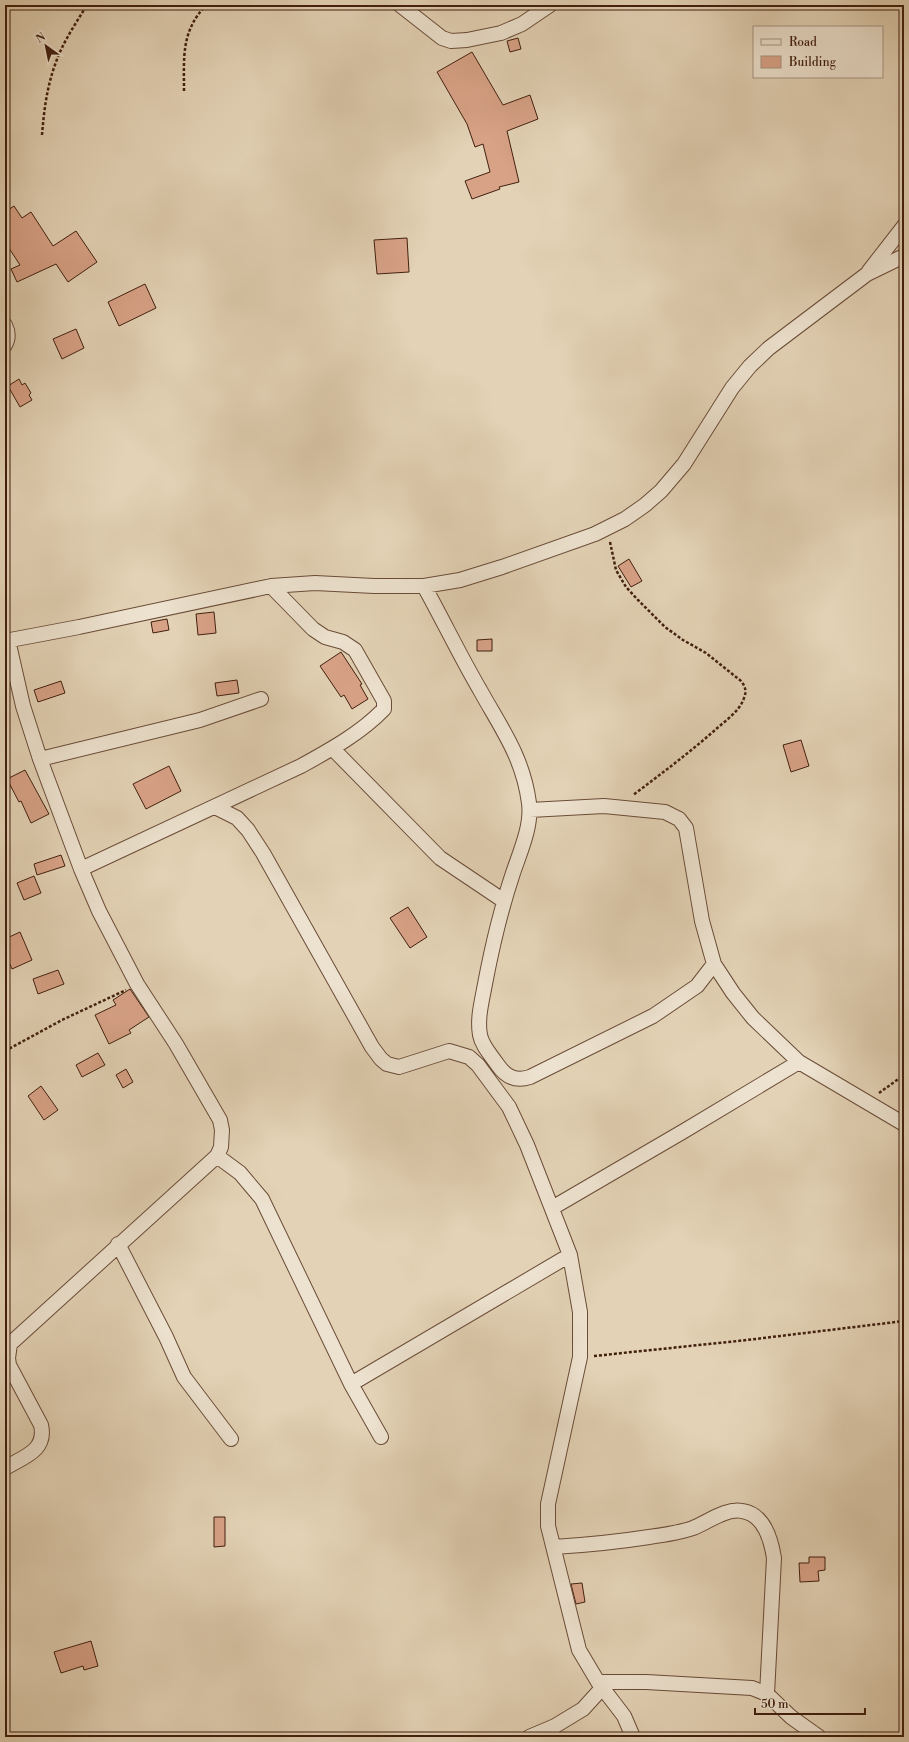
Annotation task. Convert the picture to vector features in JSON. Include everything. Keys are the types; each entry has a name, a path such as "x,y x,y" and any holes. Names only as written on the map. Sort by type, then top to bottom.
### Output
{"street":[{"path":"400,5 442,38 451,41 467,40 501,33 522,24 550,5"},
{"path":"867,274 904,226"},
{"path":"5,1468 38,1447 42,1441 41,1425 9,1365 8,1358 10,1344 118,1244 217,1156 221,1147 222,1130 220,1120 176,1044 137,984 100,911 81,869 40,759 23,706 7,640 271,586 315,583 374,586 424,586 460,580 502,567 595,534 645,505 684,464 732,388 750,366 769,348 867,274 904,256"},
{"path":"5,325 7,330 7,341 5,345"},
{"path":"81,869 215,807 333,749 382,711 385,704 355,650 344,642 318,633 271,586"},
{"path":"424,586 480,690 511,742 527,789 530,810 526,834 504,901 489,964 480,1013 480,1036 483,1045 501,1070 507,1076 516,1079 530,1077 653,1016 697,986 714,964"},
{"path":"40,759 200,720 261,699"},
{"path":"333,749 440,858 504,901"},
{"path":"215,807 237,818 248,830 263,852 372,1047 381,1059 387,1064 403,1067 450,1051 469,1057 484,1072 509,1107 527,1146 570,1255 580,1312 580,1357 548,1504 548,1526 579,1650 600,1685 624,1716 633,1737"},
{"path":"530,810 573,807 616,807 665,812 679,819 686,828 702,922 714,964 743,1008 799,1062 904,1124"},
{"path":"552,1208 678,1135 799,1062"},
{"path":"217,1156 240,1173 262,1199 351,1384 381,1437"},
{"path":"118,1244 166,1337 184,1377 231,1439"},
{"path":"351,1384 570,1255"},
{"path":"554,1548 618,1542 677,1533 694,1528 733,1511 742,1511 755,1516 764,1526 773,1548 774,1558 767,1694"},
{"path":"529,1737 555,1726 582,1709 600,1685 646,1682 744,1687 767,1694 791,1717 819,1737"}],"path":[{"path":"42,135 45,103 56,60 87,5"},
{"path":"184,91 185,44 189,30 199,13 206,5"},
{"path":"607,528 616,570 626,587 665,627 682,640 706,653 733,674 741,681 746,690 742,702 725,721 681,760 616,807"},
{"path":"5,1050 62,1020 137,984"},
{"path":"862,1100 884,1091 904,1075"},
{"path":"580,1357 904,1322"}],"building":[{"path":"518,38 521,49 510,52 507,41"},
{"path":"472,52 503,105 530,95 538,119 507,131 519,182 499,187 500,189 472,199 465,181 490,172 483,144 475,147 467,124 437,72"},
{"path":"14,206 22,218 31,212 53,246 76,231 97,262 68,282 56,264 17,282 11,269 20,265 5,242 5,212"},
{"path":"407,238 409,272 377,274 374,240"},
{"path":"145,284 156,308 119,326 108,302"},
{"path":"76,329 84,348 62,359 53,339"},
{"path":"19,379 22,385 25,383 31,393 29,395 32,400 20,407 8,386"},
{"path":"629,559 642,581 631,587 618,566"},
{"path":"214,612 216,633 198,635 196,614"},
{"path":"167,619 169,630 153,633 151,622"},
{"path":"492,639 492,651 477,651 477,640"},
{"path":"341,652 362,684 360,685 368,699 352,709 344,695 341,697 320,666"},
{"path":"237,680 239,693 217,696 215,683"},
{"path":"61,681 65,693 38,702 34,690"},
{"path":"801,740 809,766 791,772 783,745"},
{"path":"169,766 181,791 146,809 133,784"},
{"path":"25,770 49,814 31,823 21,801 19,802 7,779"},
{"path":"61,855 65,866 37,875 34,864"},
{"path":"34,876 41,893 24,900 17,883"},
{"path":"408,907 427,937 410,948 390,918"},
{"path":"20,932 32,960 12,969 5,953 5,939"},
{"path":"58,970 64,984 38,994 33,979"},
{"path":"130,989 149,1017 129,1030 131,1033 109,1044 95,1015 116,1005 113,1000"},
{"path":"98,1053 105,1065 82,1077 76,1065"},
{"path":"126,1069 133,1082 123,1088 116,1075"},
{"path":"41,1086 58,1110 44,1120 28,1096"},
{"path":"214,1517 225,1517 225,1546 214,1547"},
{"path":"809,1557 825,1557 825,1570 818,1571 819,1581 800,1582 799,1563 809,1563"},
{"path":"582,1583 585,1602 576,1604 571,1584"},
{"path":"91,1641 98,1666 84,1670 83,1666 61,1673 54,1652"}]}
